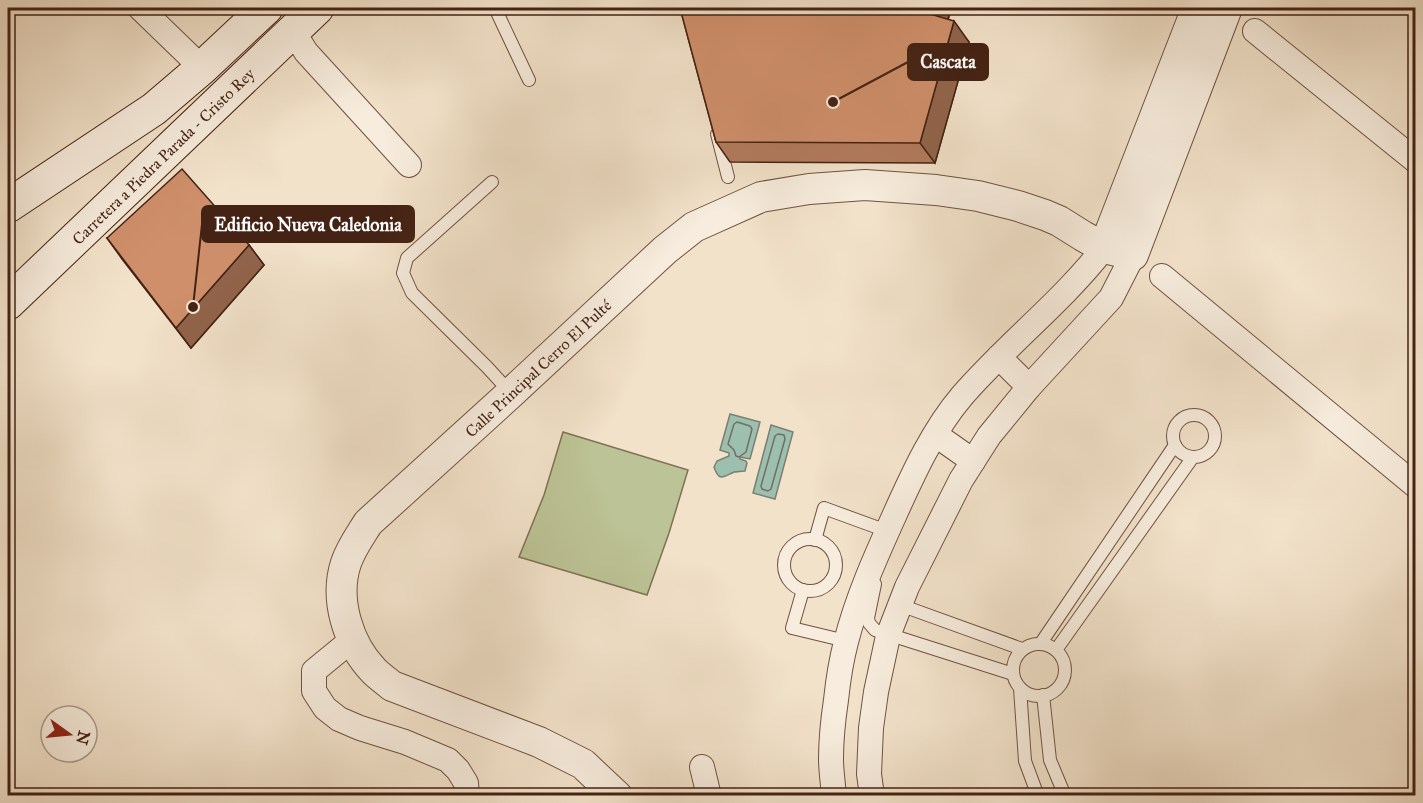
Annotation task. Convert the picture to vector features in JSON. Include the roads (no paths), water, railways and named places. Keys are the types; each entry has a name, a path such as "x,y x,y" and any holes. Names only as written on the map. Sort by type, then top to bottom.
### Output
{"main road":[{"path":"8,206 154,109 266,8"},
{"name":"Carretera a Piedra Parada - Cristo Rey","path":"8,303 317,8"}],"street":[{"path":"140,8 202,68"},
{"path":"834,795 831,759 839,674 846,641 876,556 922,458 950,411 984,371 1087,270 1104,248 1197,8"},
{"path":"872,795 869,774 871,728 876,692 888,636 907,587 960,480 989,436 1029,387 1111,298 1133,255 1227,8"},
{"path":"293,31 306,52 409,165"},
{"path":"1255,31 1416,161"},
{"name":"Calle Principal Cerro El Pulté","path":"617,795 583,764 539,742 392,686 374,671 362,656 344,618 342,589 345,565 368,523 665,250 694,227 761,197 809,189 865,185 936,190 978,196 1045,215 1104,248 1133,255"},
{"path":"1162,276 1416,486"},
{"path":"999,357 1029,387"},
{"path":"936,435 973,461"},
{"path":"354,639 314,671 314,691 325,708 339,719 360,728 405,742 448,760 466,783 467,795"},
{"path":"702,766 709,795"}],"lane":[{"path":"495,8 529,80"},
{"path":"714,121 728,177"},
{"path":"492,182 407,258 403,273 412,293 511,393"},
{"path":"1196,414 1206,418 1213,426 1216,437 1212,447 1204,455 1193,457 1182,454 1175,445 1173,434 1176,424 1185,416 1196,414"},
{"path":"1041,643 1175,445"},
{"path":"1056,650 1193,457"},
{"path":"815,540 824,508 888,531"},
{"path":"806,539 815,540 823,542 830,548 836,563 836,571 827,585 812,591 803,590 790,581 786,573 786,556 798,542 806,539"},
{"path":"876,556 876,579 868,618 875,630 1013,674"},
{"path":"803,590 792,628 846,641"},
{"path":"900,605 1022,649"},
{"path":"1041,643 1056,650 1064,664 1065,672 1058,687 1051,693 1035,696 1027,693 1015,682 1014,660 1022,649 1041,643"},
{"path":"1020,688 1025,761 1038,795"},
{"path":"1043,695 1050,760 1065,795"}],"water":[{"path":"730,414 760,422 750,459 740,457 747,463 745,471 734,472 722,477 718,475 714,467 717,461 729,456 729,453 720,450"},
{"path":"771,425 793,432 775,499 753,493"}],"place":[{"name":"Cascata","path":"833,102"},
{"name":"Edificio Nueva Caledonia","path":"193,307"}]}
